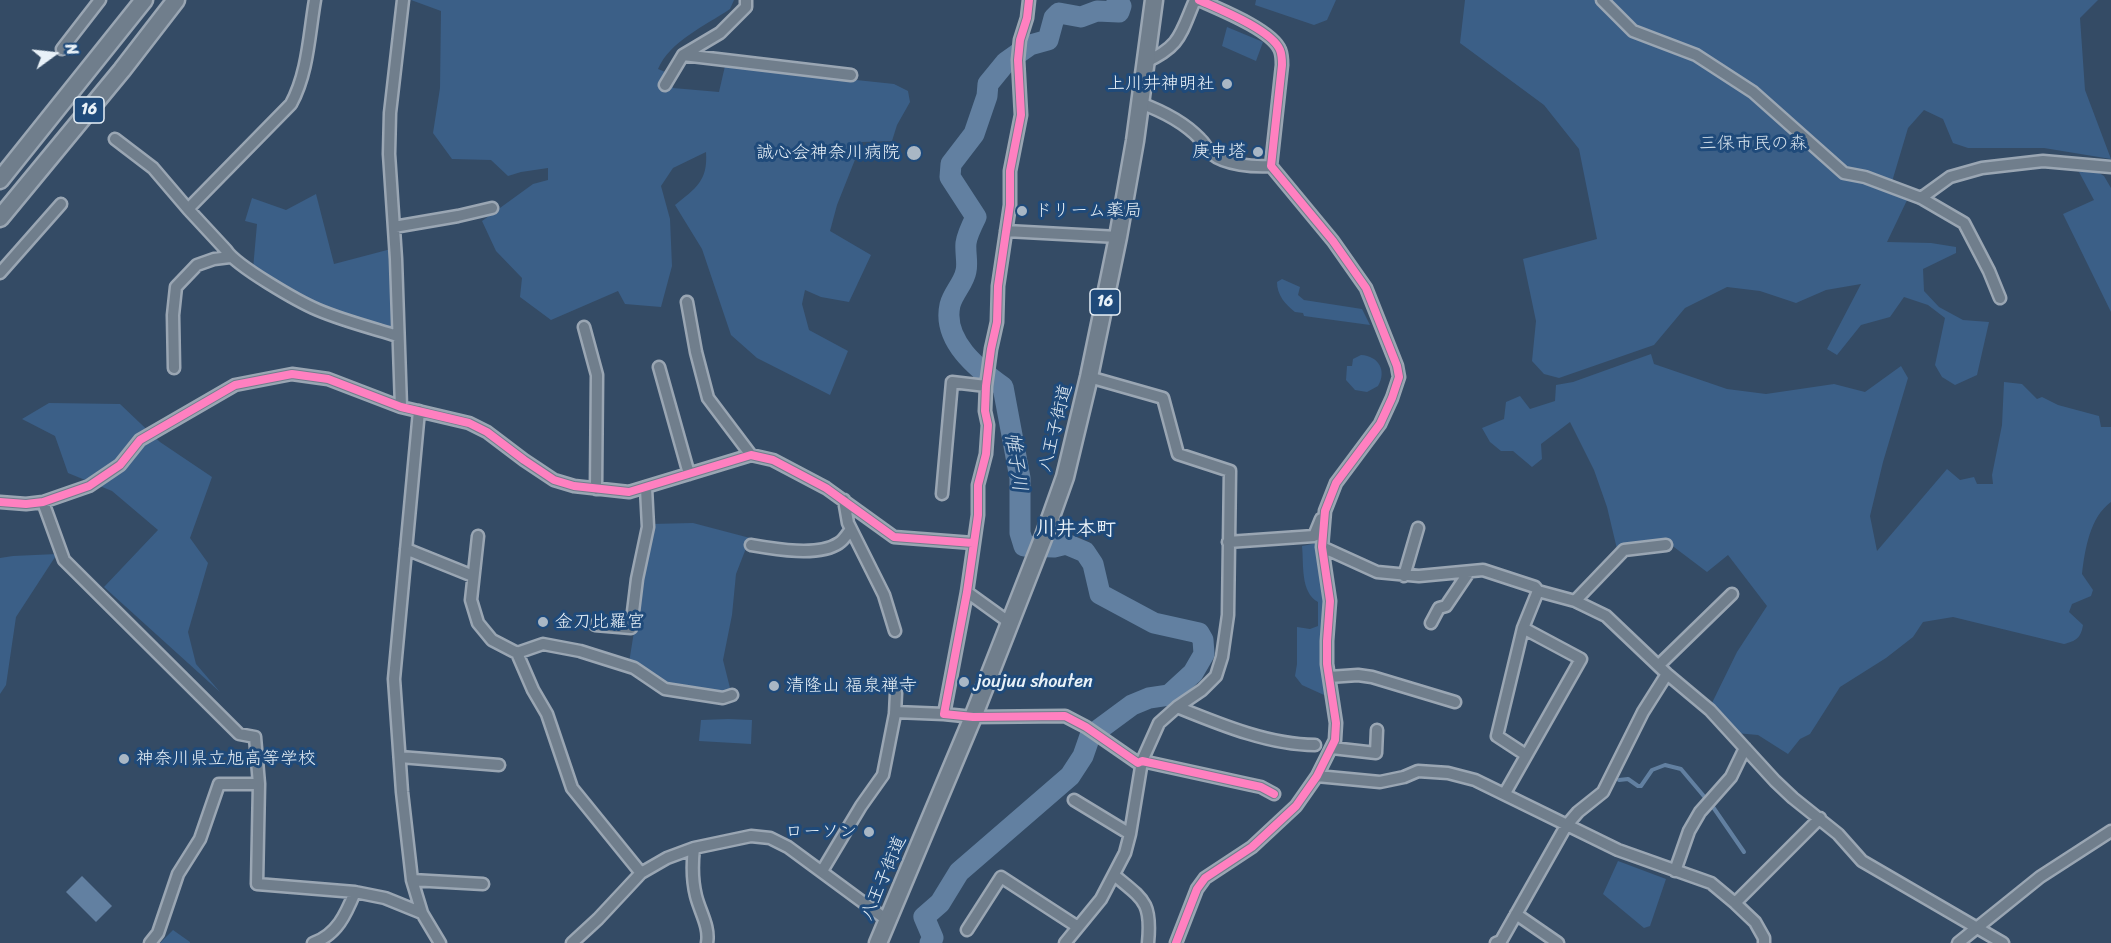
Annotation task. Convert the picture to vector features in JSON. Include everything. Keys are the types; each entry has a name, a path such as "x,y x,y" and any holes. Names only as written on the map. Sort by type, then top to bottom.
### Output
{"highway":[{"name":"16","path":"0,180 144,0"},
{"name":"16","path":"0,218 122,70 176,0"},
{"name":"八王子街道","path":"878,943 973,717 1038,553 1065,477 1089,377 1118,237 1154,0"}],"street":[{"path":"62,49 100,0"},
{"path":"188,209 291,104 303,73 315,0"},
{"path":"401,407 389,154 390,123 403,0"},
{"path":"664,85 683,55 720,33 746,7 746,0"},
{"path":"944,714 967,592 978,515 978,485 986,454 988,425 985,411 988,368 997,322 998,286 1010,205 1010,171 1021,115 1018,60 1029,0"},
{"path":"1144,63 1164,54 1176,43 1197,0 1238,17 1253,26 1280,49 1282,65 1271,166 1333,241 1366,288 1397,366 1399,377 1380,424 1336,483 1324,517 1322,547 1330,601 1326,641 1336,723 1332,748 1317,776 1296,806 1252,847 1205,878 1197,889 1176,943"},
{"path":"1602,0 1633,31 1696,56 1753,92 1844,173 1865,177 1921,198 1964,223 2000,298"},
{"path":"683,55 851,75"},
{"path":"1140,103 1160,110 1180,122 1200,139 1211,154 1225,160 1271,166"},
{"path":"115,139 153,168 230,257 257,276 318,310 398,336"},
{"path":"1921,198 1950,177 1982,168 2043,161 2111,167"},
{"path":"0,273 60,204"},
{"path":"394,227 492,208"},
{"path":"1006,231 1118,237"},
{"path":"174,368 173,315 176,287 197,265 214,259 230,257"},
{"path":"687,302 696,352 708,398 751,455"},
{"path":"584,327 597,375 596,489"},
{"path":"659,367 689,474"},
{"path":"0,502 26,504 43,502 89,486 120,465 140,440 235,385 292,374 328,380 401,407 469,423 487,432 554,480 596,489 629,492 751,455 773,460 793,469 844,500 894,537 973,543"},
{"path":"1065,943 1101,899 1125,853 1142,761 1159,723 1202,690 1216,676 1222,657 1228,615 1230,471 1178,454 1163,398 1089,377"},
{"path":"942,494 952,382 987,386"},
{"path":"418,411 394,679 412,880 422,913 440,943"},
{"path":"595,625 632,628 637,579 648,527 646,488"},
{"path":"844,500 848,523 884,595 895,631"},
{"path":"43,502 64,560 239,734 255,738 259,784 257,884 356,892 385,898 422,913"},
{"path":"1228,542 1314,536 1320,519 1324,517"},
{"path":"1404,576 1418,528"},
{"path":"752,545 779,550 804,551 830,547 840,543 851,529"},
{"path":"478,536 471,600 478,623 492,640 517,653 533,690 547,714 572,788 641,873"},
{"path":"1575,601 1624,550 1666,545"},
{"path":"1322,547 1377,572 1404,576 1483,570 1535,587 1538,591 1575,601 1606,616 1667,674 1710,710 1793,798 1820,818 1863,861 2003,943"},
{"path":"406,549 473,576"},
{"path":"1431,623 1439,608 1446,606 1469,572"},
{"path":"1526,755 1497,736 1523,628 1538,591"},
{"path":"967,592 1010,623"},
{"path":"1659,665 1732,594"},
{"path":"1505,793 1581,659 1523,628"},
{"path":"517,653 543,644 580,651 634,668 665,689 723,698 732,695"},
{"path":"1496,943 1501,941 1566,826 1578,812 1603,792 1643,712 1667,674"},
{"path":"1329,678 1358,675 1372,677 1455,702"},
{"path":"822,871 861,806 883,775 896,693"},
{"path":"1177,707 1224,726 1289,743 1315,745"},
{"path":"894,713 973,717 1065,716 1086,727 1137,763 1142,761 1261,787 1274,794"},
{"path":"1332,748 1376,753 1377,730"},
{"path":"1675,871 1689,831 1701,812 1731,777 1745,748"},
{"path":"400,757 499,765"},
{"path":"1317,776 1380,782 1404,777 1418,771 1475,780 1618,850 1711,883 1755,922 1764,938 1764,943"},
{"path":"150,943 158,933 178,874 200,839 219,784 259,784"},
{"path":"1074,800 1130,834"},
{"path":"1736,903 1820,818"},
{"path":"1958,943 2040,877 2111,831"},
{"path":"572,943 641,873 667,858 694,848 751,836 770,838 788,847 887,920"},
{"path":"694,848 693,882 707,929 707,943"},
{"path":"1114,875 1139,896 1146,906 1150,920 1148,943"},
{"path":"967,930 1002,877 1078,927"},
{"path":"412,880 483,884"},
{"path":"313,943 330,934 343,921 356,892"},
{"path":"1516,914 1558,943"}],"green space":[{"path":"411,0 734,0 730,9 679,42 664,59 658,69 670,74 673,88 719,92 725,66 894,84 908,91 910,102 897,125 892,141 862,142 837,205 830,231 871,255 849,302 821,297 805,290 802,304 809,330 848,351 830,395 757,358 731,335 702,249 675,205 689,194 703,177 706,152 673,168 661,186 670,219 672,266 661,307 625,304 618,291 551,320 520,297 522,278 496,251 482,221 533,184 548,180 548,168 508,176 491,160 452,159 433,133 440,88 441,11"},
{"path":"1256,0 1336,0 1327,20 1314,25 1255,5"},
{"name":"三保市民の森","path":"1465,0 2098,0 2080,18 2085,90 2111,159 2044,148 1968,148 1953,143 1943,119 1924,110 1908,128 1891,185 1909,196 1887,242 1931,243 1956,247 1956,253 1923,269 1924,291 1939,307 1963,320 1989,322 1977,375 1955,385 1942,377 1935,365 1945,318 1928,305 1904,297 1890,317 1861,325 1837,355 1827,349 1861,284 1826,290 1796,303 1760,291 1727,287 1685,308 1654,345 1559,378 1544,374 1532,361 1536,321 1523,259 1597,239 1579,149 1544,105 1460,43"},
{"path":"1227,27 1263,42 1256,61 1222,46"},
{"path":"2096,171 2104,176 2111,188 2111,312 2063,214 2094,200 2079,172"},
{"path":"316,194 334,264 391,249 395,331 324,308 253,269 257,224 245,221 252,198 286,210"},
{"path":"1282,279 1300,287 1298,295 1304,300 1362,309 1370,325 1304,316 1303,313 1295,312 1278,291 1277,282"},
{"path":"1651,354 1654,364 1727,389 1766,394 1834,384 1865,392 1901,366 1908,378 1883,462 1870,516 1877,551 1947,469 1960,480 1974,477 1977,484 1993,484 1992,475 2002,425 2004,382 2022,384 2037,399 2042,397 2058,405 2099,416 2101,427 2111,427 2111,502 2098,516 2087,544 2082,574 2093,590 2091,596 2072,604 2069,612 2083,625 2081,633 2075,640 2064,644 1953,617 1923,622 1913,637 1886,658 1840,687 1810,734 1800,739 1788,754 1758,735 1736,733 1710,707 1737,652 1767,606 1728,555 1707,572 1666,541 1617,549 1607,507 1594,470 1570,422 1541,444 1542,459 1532,467 1513,451 1501,451 1490,442 1482,428 1504,419 1506,402 1520,396 1530,409 1555,401 1556,385 1573,382"},
{"path":"1361,355 1377,361 1382,375 1378,386 1367,392 1355,390 1346,380 1347,366 1352,366 1353,359"},
{"path":"49,403 120,404 160,442 212,477 190,538 208,563 188,632 196,664 220,692 104,587 158,530 112,491 68,473 55,436 22,419"},
{"path":"693,523 750,538 736,574 732,615 723,660 731,692 722,696 662,684 629,663 651,524"},
{"path":"1317,543 1324,594 1324,695 1302,685 1295,676 1297,627 1310,629 1318,626 1318,602 1308,592 1306,585 1302,546"},
{"path":"57,554 16,617 6,685 0,694 0,558"},
{"path":"701,720 752,720 751,744 699,741"},
{"path":"1618,861 1666,879 1650,926 1644,928 1603,894"},
{"path":"173,930 190,942 190,943 160,943"}],"shaded area":[{"path":"82,876 112,906 96,922 66,892"}],"waterway":[{"name":"帷子川","path":"930,943 933,938 924,917 940,903 959,872 1070,776 1083,756 1090,736 1132,705 1149,698 1169,695 1193,673 1204,654 1203,640 1199,633 1154,623 1100,594 1093,564 1085,552 1066,544 1054,547 1024,546 1020,533 1020,478 1003,387 983,372 964,353 951,330 949,318 951,301 965,275 967,240 976,217 950,177 951,164 974,134 987,96 988,84 1006,62 1030,45 1048,40 1054,18 1059,13 1081,17 1097,11 1119,12 1121,6 1117,0"},
{"path":"1619,780 1628,779 1641,786 1652,770 1665,765 1681,769 1713,807 1744,852"}],"cycle path":[{"path":"1029,0 1018,60 1021,115 1010,171 1010,205 998,286 997,322 986,386 985,411 988,425 986,454 978,485 978,515 967,592 944,714 973,717 1065,716 1086,727 1138,763 1142,761 1261,787 1274,794"},
{"path":"1176,943 1197,889 1205,878 1252,847 1296,806 1317,776 1335,740 1336,723 1327,664 1330,601 1322,547 1325,511 1336,483 1380,424 1399,377 1397,366 1366,288 1333,241 1271,166 1282,65 1280,50 1275,42 1256,28 1199,0"},
{"path":"0,502 26,504 43,502 89,486 120,465 140,440 235,385 292,374 328,379 401,407 469,423 487,432 554,480 574,486 629,492 751,455 773,460 826,488 894,537 973,543"}],"place":[{"name":"上川井神明社","path":"1227,84"},
{"name":"庚申塔","path":"1258,152"},
{"name":"誠心会神奈川病院","path":"914,153"},
{"name":"ドリーム薬局","path":"1022,211"},
{"name":"金刀比羅宮","path":"543,622"},
{"name":"joujuu shouten","path":"964,682"},
{"name":"清隆山 福泉禅寺","path":"774,686"},
{"name":"神奈川県立旭高等学校","path":"124,759"},
{"name":"ローソン","path":"869,832"}],"district":[{"name":"川井本町","path":"1076,530"}]}
